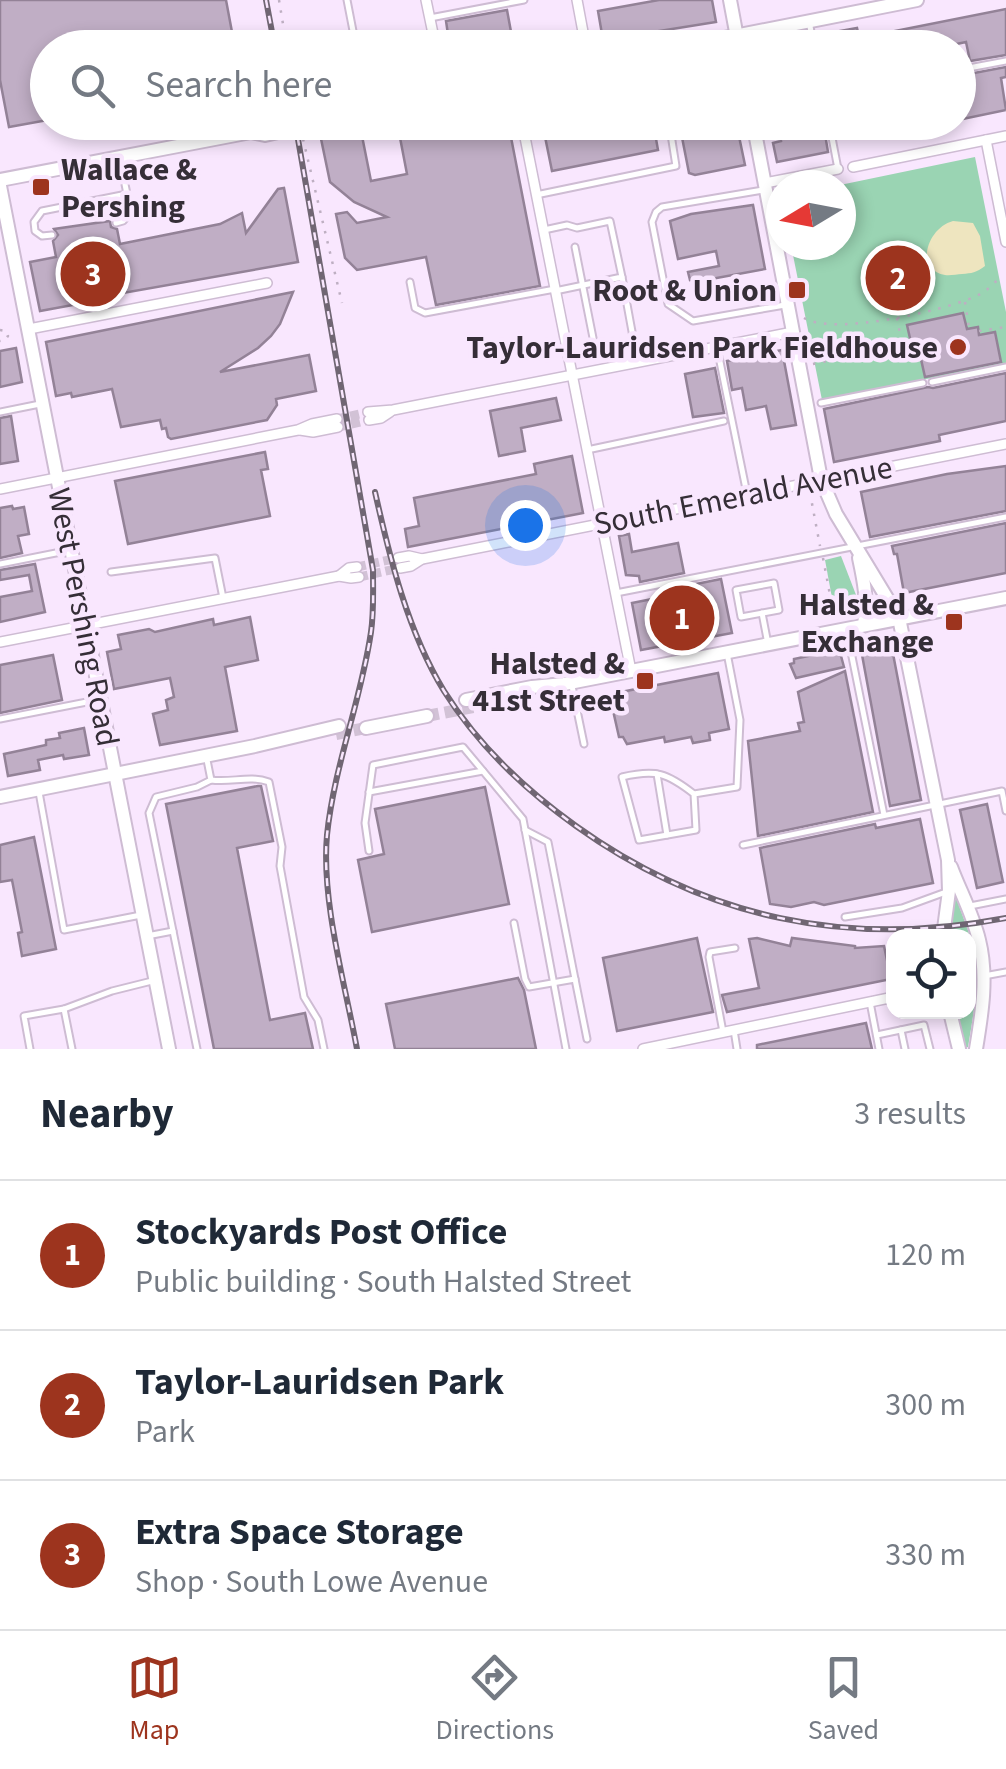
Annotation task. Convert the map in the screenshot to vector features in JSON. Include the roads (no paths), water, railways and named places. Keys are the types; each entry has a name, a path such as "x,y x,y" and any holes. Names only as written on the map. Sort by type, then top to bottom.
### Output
{"main road":[{"path":"730,0 736,30"},
{"path":"777,30 884,3 916,0"},
{"path":"0,183 209,140"},
{"path":"757,140 766,186"},
{"name":"West Pershing Road","path":"0,183 7,257 29,329 169,1049"},
{"path":"780,260 821,480 836,514 899,618 948,860 944,929"},
{"path":"856,546 866,589 864,625"},
{"path":"470,704 534,695 630,671 1006,598"},
{"path":"367,724 424,713"},
{"path":"0,796 337,730"},
{"path":"948,860 979,941 983,1005 976,1049"},
{"path":"952,1019 959,1049"}],"street":[{"path":"426,0 432,30"},
{"path":"577,0 583,30"},
{"path":"853,166 1006,136"},
{"path":"525,140 630,671"},
{"path":"986,140 1006,242"},
{"path":"834,170 838,169"},
{"path":"29,329 266,283"},
{"path":"368,416 381,418 393,410 793,332"},
{"path":"0,489 298,430 312,424 338,423"},
{"name":"South Emerald Avenue","path":"399,563 409,556 422,559 1006,444"},
{"path":"0,642 339,576 349,568 358,572"},
{"path":"642,1049 886,999"}],"lane":[{"path":"347,0 353,30"},
{"path":"430,18 524,0"},
{"path":"809,21 811,30"},
{"path":"976,67 1006,61"},
{"path":"536,195 676,166 672,140"},
{"path":"832,140 838,169"},
{"path":"116,223 129,214 120,157"},
{"path":"766,186 662,207 652,222 668,304 693,321 788,304"},
{"path":"52,235 42,236 35,230 34,222 42,210 127,194"},
{"path":"543,231 610,221 632,337"},
{"path":"575,247 594,348"},
{"path":"410,282 415,308 425,312 622,276"},
{"path":"718,347 748,494"},
{"path":"932,382 1006,367"},
{"path":"821,404 923,384"},
{"path":"0,412 43,403"},
{"path":"587,450 724,422"},
{"path":"615,593 1006,517"},
{"path":"0,564 72,550"},
{"path":"111,572 215,558 224,598"},
{"path":"774,582 780,610 762,613 741,617 736,590 774,582"},
{"path":"762,613 768,644"},
{"path":"846,628 884,815"},
{"path":"694,794 696,830 639,840 622,778 642,772 668,775 694,794 737,786 740,720 726,652"},
{"path":"568,684 584,744"},
{"path":"0,719 100,700"},
{"path":"369,851 365,823 373,766 463,747 523,818 566,1049"},
{"path":"206,756 211,780"},
{"path":"369,792 483,771"},
{"path":"658,774 667,836"},
{"path":"197,1049 148,813 156,797 211,780 258,778 269,782 304,997 318,1020 324,1049"},
{"path":"38,789 64,930 142,915"},
{"path":"743,845 1002,791 1006,811"},
{"path":"525,830 548,842 586,1039"},
{"path":"845,917 902,908 949,891"},
{"path":"967,906 1006,899"},
{"path":"514,923 529,988 575,978"},
{"path":"147,936 173,931"},
{"path":"735,948 710,952 709,957 728,1031 738,1049"},
{"path":"983,976 1006,972"},
{"path":"30,1049 24,1016 64,1009 112,990 156,980"},
{"path":"870,1002 879,1049"},
{"path":"64,1009 72,1049"},
{"path":"877,1035 924,1026 930,1049"},
{"path":"901,1030 905,1049"}],"tunnel":[{"path":"337,419 368,412"},
{"path":"338,427 369,420"},
{"path":"357,567 398,558"},
{"path":"359,577 400,568"},
{"path":"427,716 473,707"},
{"path":"336,734 366,728"}],"railway":[{"path":"266,0 272,30"},
{"path":"298,140 373,570 371,632 335,784 326,860 335,942 357,1049"},
{"path":"375,492 410,620 444,691 503,765 576,826 625,858 676,884 780,918 835,927 890,929 1006,918"}],"place":[{"name":"Wallace & Pershing","path":"41,187"},
{"name":"Extra Space Storage","path":"93,274"},
{"name":"Taylor-Lauridsen Park","path":"898,278"},
{"name":"Root & Union","path":"797,290"},
{"name":"Taylor-Lauridsen Park Fieldhouse","path":"958,347"},
{"name":"Stockyards Post Office","path":"682,618"},
{"name":"Halsted & Exchange","path":"954,622"},
{"name":"Halsted & 41st Street","path":"645,681"}]}
